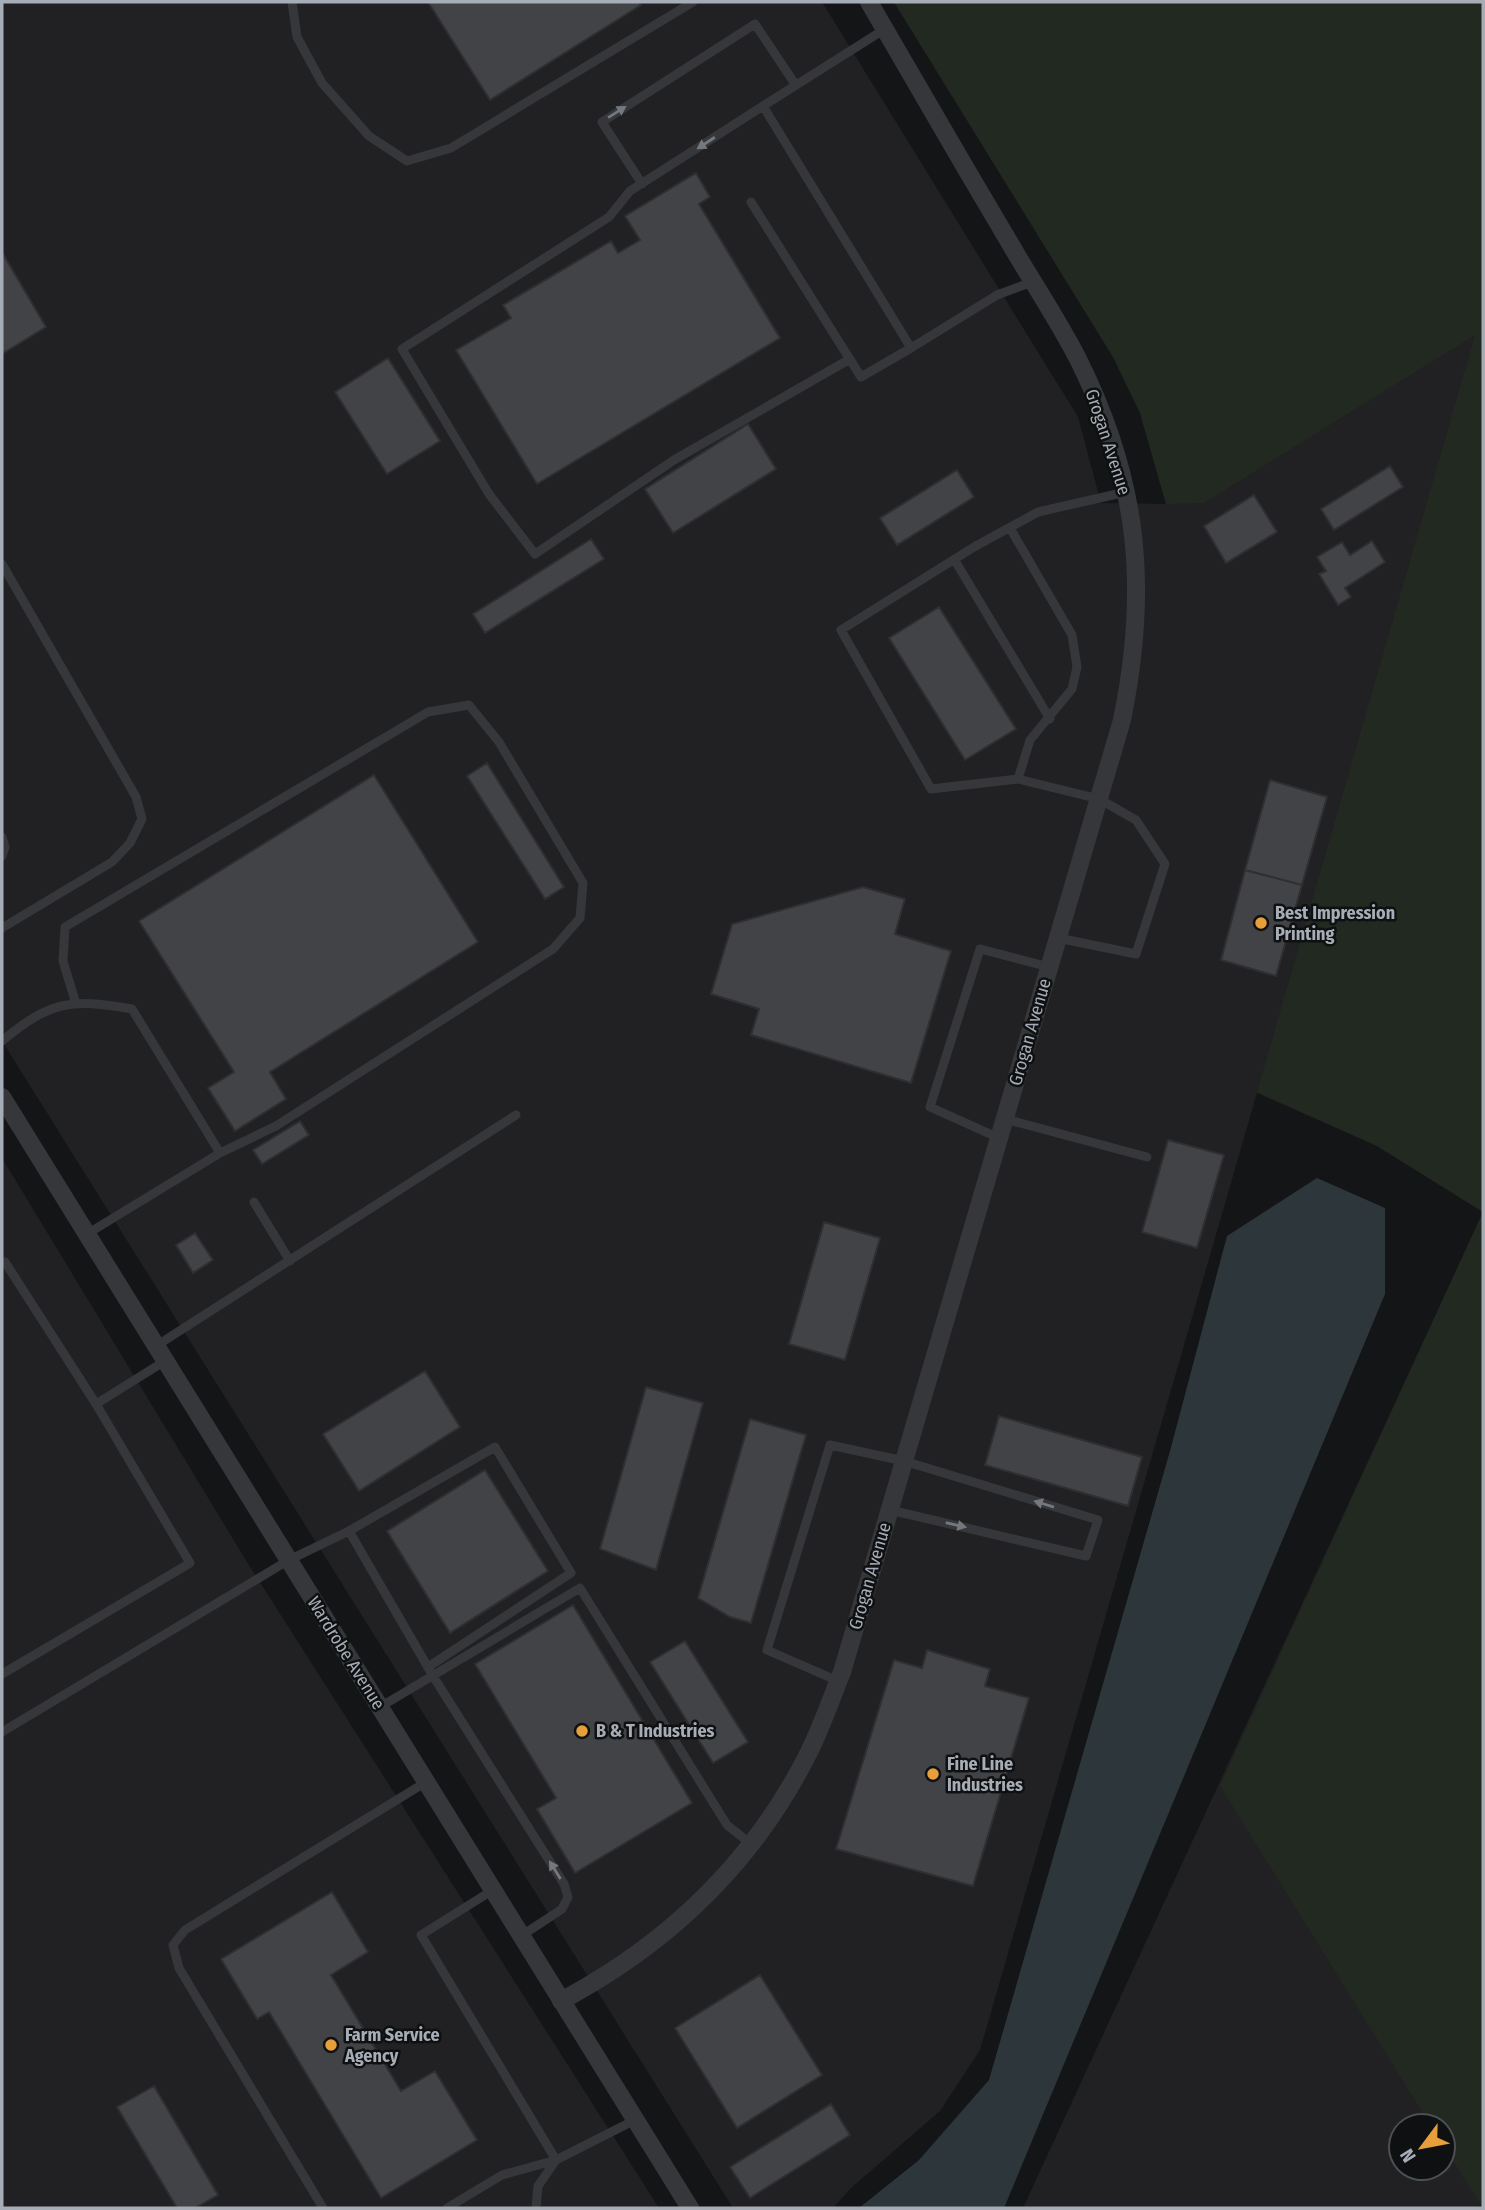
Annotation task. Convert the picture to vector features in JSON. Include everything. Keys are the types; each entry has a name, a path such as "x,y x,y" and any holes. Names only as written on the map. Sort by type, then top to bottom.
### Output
{"street":[{"name":"Grogan Avenue","path":"561,2001 630,1961 678,1924 722,1882 774,1814 808,1755 838,1681 890,1510 1122,720 1134,660 1138,562 1126,492 1095,396 1077,357 869,2"},
{"name":"Wardrobe Avenue","path":"2,1097 690,2208"}],"lane":[{"path":"292,2 298,37 322,83 369,136 407,161 451,148 693,2"},
{"path":"642,184 601,122 755,24 795,84"},
{"path":"849,359 674,460 535,554 489,494 402,349 609,217 631,191 885,29"},
{"path":"763,106 911,348"},
{"path":"751,202 861,377 997,295 1032,282"},
{"path":"1058,939 1136,954 1165,863 1136,820 1099,799 1018,779 931,789 841,630 954,559 1038,512 1126,492"},
{"path":"1010,528 1072,635 1077,667 1072,690 1030,740 1018,779"},
{"path":"954,559 1050,719"},
{"path":"2,565 136,797 142,819 130,843 112,862 2,928"},
{"path":"76,1004 63,961 65,927 428,712 469,705 499,742 583,883 580,918 553,949 276,1126 220,1153 87,1234"},
{"path":"2,837 5,847 2,856"},
{"path":"999,1138 930,1107 980,949 1049,967"},
{"path":"2,1041 33,1015 51,1007 92,1002 132,1009 220,1153"},
{"path":"96,1404 161,1353 290,1261 516,1115"},
{"path":"1005,1119 1147,1157"},
{"path":"254,1202 290,1261"},
{"path":"2,1674 190,1563 96,1404 3,1261"},
{"path":"838,1681 767,1650 830,1445 904,1461 1098,1520 1086,1556 890,1510"},
{"path":"2,1732 289,1560 349,1531 495,1447 571,1573 428,1667"},
{"path":"349,1531 433,1676 564,1884 568,1898 562,1909 521,1936"},
{"path":"380,1707 580,1588 727,1825 751,1843"},
{"path":"323,2208 179,1968 173,1945 186,1930 426,1782"},
{"path":"492,1890 421,1935 556,2161"},
{"path":"447,2208 502,2175 556,2161 635,2120"},
{"path":"536,2208 538,2186 556,2161"}],"shaded area":[{"path":"2,2 822,2 1078,417 1101,503 1166,504 1140,413 1113,357 894,2 1483,2 1483,1212 1377,1146 1257,1093 980,2050 940,2111 851,2188 833,2208 733,2208 2,1041"},
{"path":"894,2 1483,2 1483,1212 1377,1146 1257,1092 1475,335 1204,503 1166,504 1140,413 1113,357"},
{"path":"2,1158 247,1562 659,2208 2,2208"},
{"path":"1317,1178 1385,1208 1385,1294 1004,2208 859,2208 919,2160 989,2080 1170,1451 1227,1236"},
{"path":"1483,1212 1483,2208 1023,2208"},
{"path":"1483,1212 1483,2208 1457,2167 1457,2112 1422,2112 1220,1786"}],"building":[{"path":"428,2 639,2 641,5 490,100"},
{"path":"696,173 710,197 699,204 780,338 537,484 456,350 511,318 503,305 611,241 618,253 640,240 625,216"},
{"path":"2,252 46,327 2,354"},
{"path":"388,358 440,441 387,474 335,392"},
{"path":"748,424 776,469 673,533 645,489"},
{"path":"1390,466 1403,487 1334,530 1321,509"},
{"path":"957,470 974,497 897,545 880,518"},
{"path":"1254,495 1277,532 1226,563 1204,526"},
{"path":"591,539 604,559 485,633 473,614"},
{"path":"1372,541 1385,562 1345,588 1351,597 1338,605 1319,574 1326,571 1317,557 1342,542 1350,555"},
{"path":"939,607 1016,729 965,760 889,638"},
{"path":"487,763 564,887 545,899 467,776"},
{"path":"374,775 478,942 270,1072 286,1099 235,1131 208,1088 234,1072 139,921"},
{"path":"1270,780 1327,797 1302,885 1245,870"},
{"name":"Best Impression Printing","path":"1245,870 1302,885 1276,976 1221,960"},
{"path":"863,887 905,899 895,934 951,951 911,1083 751,1035 759,1009 711,994 732,924"},
{"path":"300,1121 309,1135 262,1164 253,1150"},
{"path":"1168,1140 1224,1155 1197,1248 1142,1232"},
{"path":"824,1222 880,1238 845,1360 789,1344"},
{"path":"195,1233 213,1260 193,1273 176,1245"},
{"path":"425,1371 460,1427 359,1491 323,1434"},
{"path":"646,1387 703,1403 656,1570 600,1549"},
{"path":"999,1416 1142,1457 1128,1506 985,1465"},
{"path":"750,1419 806,1435 751,1623 730,1617 698,1598"},
{"path":"485,1470 548,1571 450,1633 387,1531"},
{"name":"B & T Industries","path":"573,1605 692,1803 575,1873 537,1809 556,1798 475,1664"},
{"path":"685,1641 748,1742 713,1763 650,1662"},
{"name":"Fine Line Industries","path":"927,1650 990,1669 985,1686 1029,1698 973,1886 836,1849 894,1660 922,1668"},
{"name":"Farm Service Agency","path":"332,1892 368,1952 331,1975 401,2091 435,2071 477,2140 381,2198 269,2012 257,2019 221,1959"},
{"path":"760,1975 822,2075 737,2128 675,2028"},
{"path":"154,2086 218,2195 195,2208 177,2208 117,2107"},
{"path":"831,2104 850,2135 750,2198 730,2167"}],"place":[{"name":"Best Impression Printing","path":"1261,923"},
{"name":"B & T Industries","path":"582,1731"},
{"name":"Fine Line Industries","path":"933,1774"},
{"name":"Farm Service Agency","path":"331,2045"}]}
